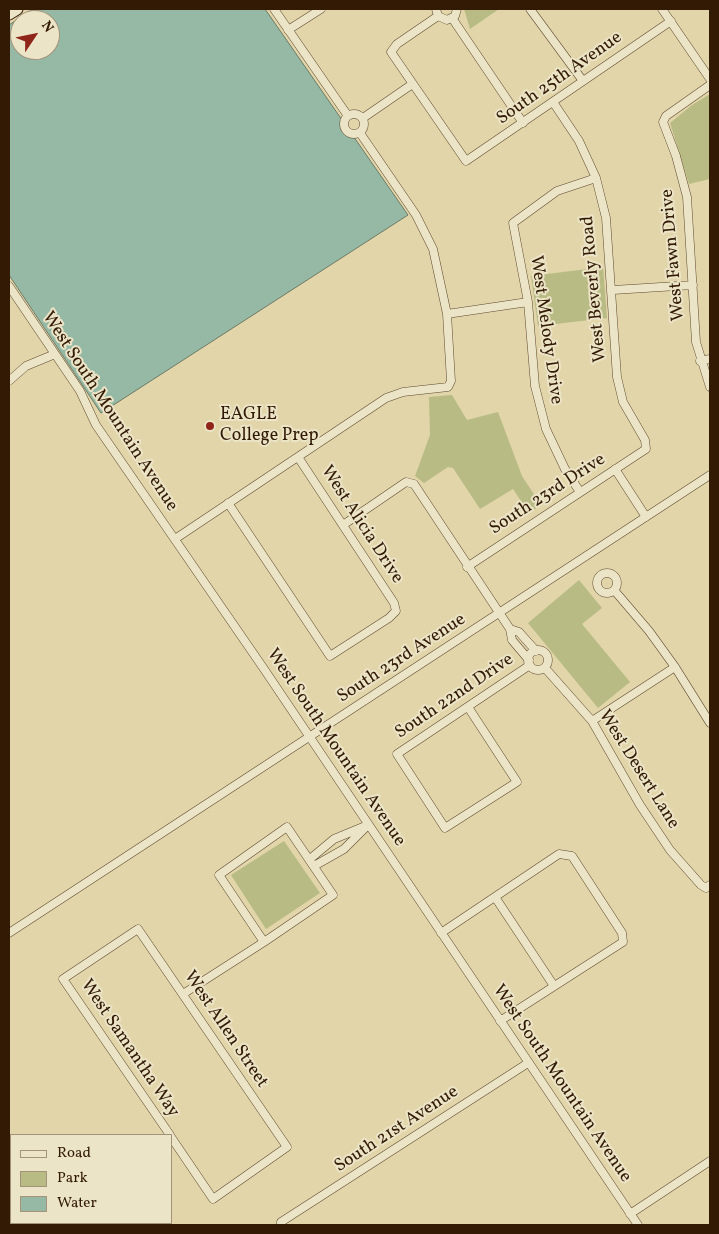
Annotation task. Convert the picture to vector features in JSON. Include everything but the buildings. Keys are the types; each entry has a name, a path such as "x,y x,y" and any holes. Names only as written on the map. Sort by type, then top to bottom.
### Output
{"street":[{"path":"9,14 17,9"},
{"path":"274,9 348,116"},
{"path":"288,30 321,9"},
{"path":"363,118 412,85 390,52 397,44 437,12 446,20 452,18 457,9"},
{"path":"530,9 583,80"},
{"path":"662,9 710,79"},
{"path":"452,18 523,123"},
{"name":"South 25th Avenue","path":"412,85 466,162 671,20"},
{"name":"West Fawn Drive","path":"710,85 666,116 663,122 676,156 687,197 696,342 700,361 710,387"},
{"name":"West Beverly Road","path":"553,102 579,141 596,178 606,218 613,290 617,377 623,402 645,440 646,449"},
{"path":"357,114 363,118 364,128 360,133 352,134 347,131 344,123 348,116 357,114"},
{"path":"175,539 395,394 448,387 451,381 447,314 436,261 425,229 360,133"},
{"name":"West Melody Drive","path":"580,492 546,429 535,386 528,302 513,223 557,191 596,178"},
{"path":"613,290 693,285"},
{"name":"West South Mountain Avenue","path":"9,286 80,391 96,425 310,737 638,1225"},
{"path":"447,314 528,302"},
{"path":"9,381 26,366 55,354"},
{"path":"700,361 710,359"},
{"name":"South 23rd Drive","path":"467,566 646,449"},
{"name":"West Alicia Drive","path":"228,503 330,656 396,611 394,603 298,457"},
{"path":"615,469 646,517"},
{"name":"South 23rd Avenue","path":"9,933 499,614 710,474"},
{"path":"343,525 406,482 414,484 510,629 510,636 529,662 538,670 545,668 548,661 547,655 542,651 536,651 531,654 529,662"},
{"path":"614,590 649,631 675,666 710,723"},
{"path":"510,629 516,630 536,651"},
{"path":"517,646 527,640"},
{"name":"South 22nd Drive","path":"468,707 517,782 445,828 398,754 468,707 529,662"},
{"path":"592,721 675,666"},
{"name":"West Desert Lane","path":"545,668 592,721 640,805 670,850 708,887"},
{"path":"312,862 334,839 368,824"},
{"path":"312,862 344,849 368,824"},
{"path":"183,994 264,942 333,896 312,862 287,828 219,875 264,942"},
{"path":"441,933 559,854 572,856 622,933 623,942 500,1021"},
{"path":"495,897 554,986"},
{"name":"West Allen Street","path":"63,979 138,929 183,994 287,1148 213,1198"},
{"name":"West Samantha Way","path":"63,979 170,1134"},
{"name":"South 21st Avenue","path":"281,1224 528,1063"},
{"name":"West Samantha Way","path":"172,1137 213,1198"},
{"path":"630,1214 710,1161"}],"green space":[{"path":"464,9 499,9 470,29"},
{"path":"710,94 710,179 689,184 670,123 692,105"},
{"path":"603,267 607,318 538,326 531,276"},
{"path":"452,395 467,420 498,412 522,476 541,505 529,513 513,489 480,509 453,468 448,467 424,483 415,476 430,435 429,397"},
{"path":"579,580 602,608 582,624 630,682 598,708 528,623"},
{"path":"284,841 320,893 266,929 231,875"}],"water":[{"path":"33,9 265,9 408,215 101,413 9,275 9,25 10,60 60,60 60,10 32,10"}],"place":[{"name":"EAGLE College Prep","path":"210,426"}]}
